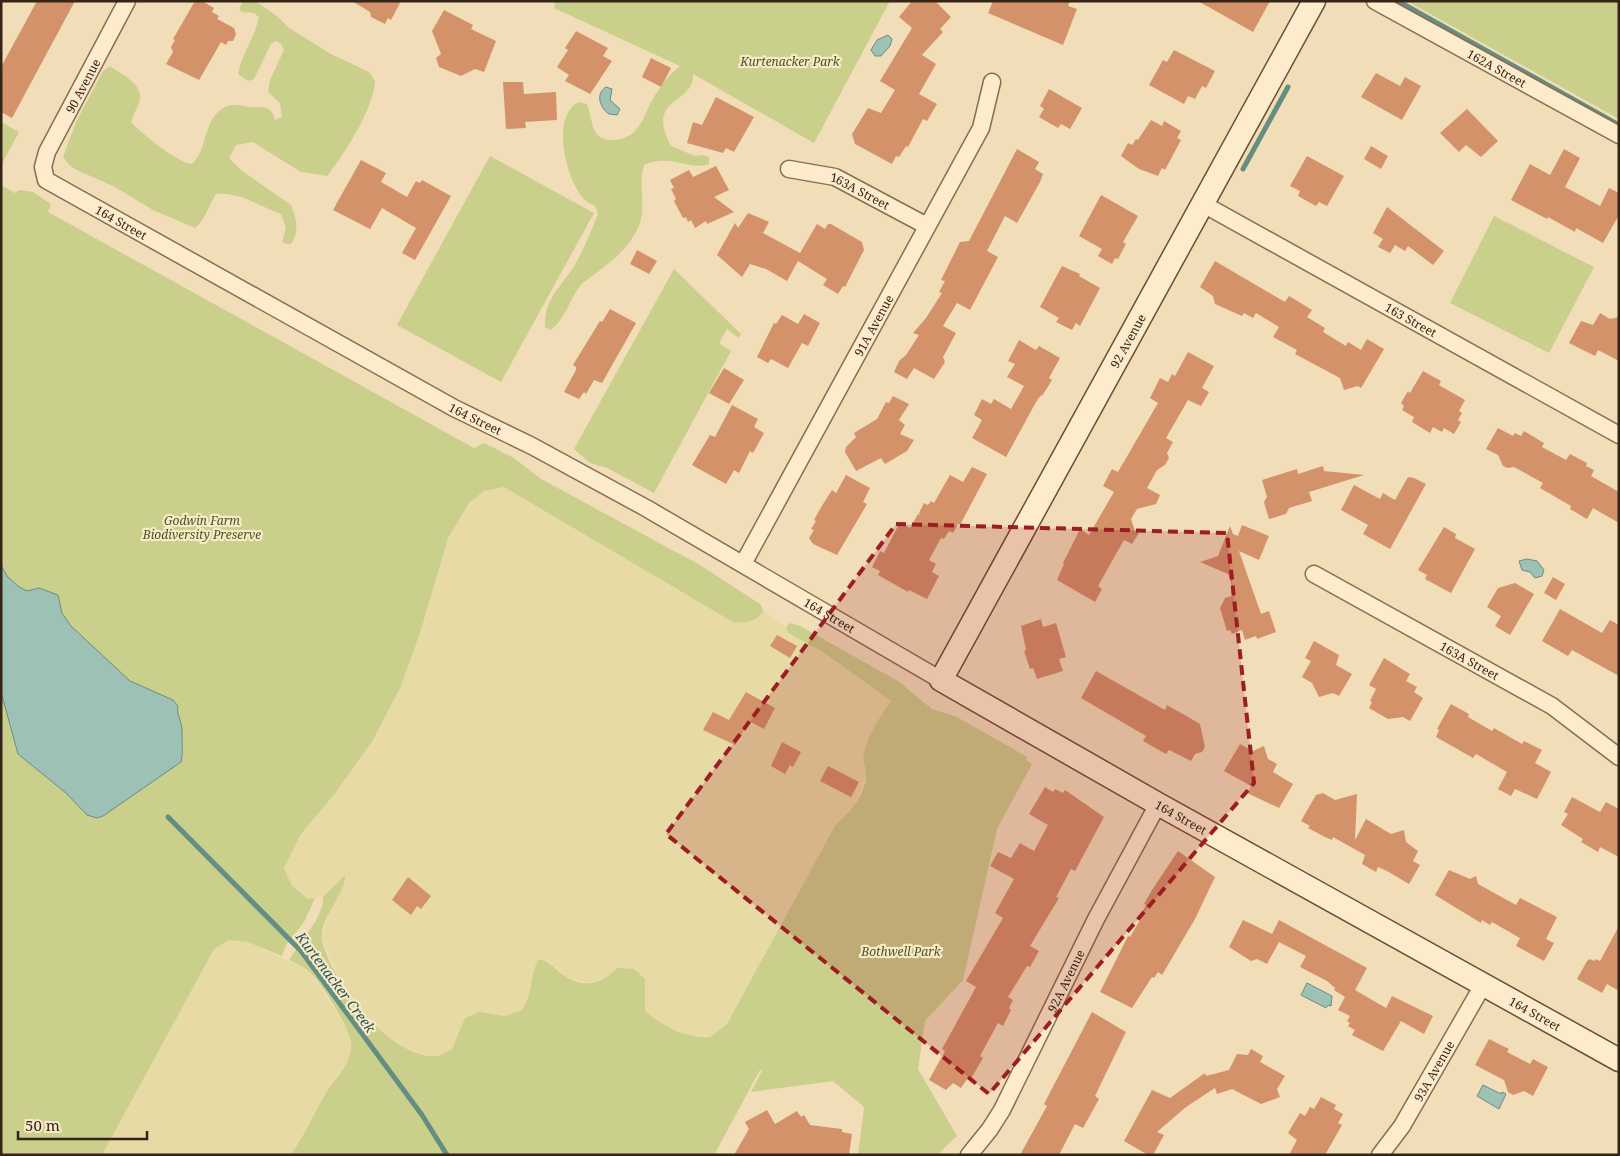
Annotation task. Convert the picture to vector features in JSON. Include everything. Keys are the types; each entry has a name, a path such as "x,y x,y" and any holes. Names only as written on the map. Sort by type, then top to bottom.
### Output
{"street":[{"name":"90 Avenue","path":"42,172 47,152 127,1"},
{"name":"92 Avenue","path":"941,680 1314,1"},
{"name":"162A Street","path":"1375,1 1619,135"},
{"name":"91A Avenue","path":"743,564 980,128 992,82"},
{"name":"163A Street","path":"789,169 835,176 927,226"},
{"name":"164 Street","path":"42,172 46,180 74,197 454,408 532,446 743,564 1158,804 1619,1060"},
{"name":"163 Street","path":"1203,204 1619,435"},
{"name":"163A Street","path":"1314,574 1552,706 1619,757"},
{"name":"92A Avenue","path":"969,1155 990,1129 1002,1110 1096,919 1158,804"},
{"name":"93A Avenue","path":"1380,1155 1402,1126 1483,985"}],"highlighted area":[{"path":"896,524 1227,533 1254,783 989,1094 666,834"}],"shaded area":[{"path":"504,487 760,617 764,611 786,627 788,634 823,652 891,701 858,797 846,816 836,824 727,1024 710,1037 689,1036 659,1023 645,1011 645,979 617,968 605,980 590,983 568,978 549,962 522,1010 505,1016 479,1012 458,1033 452,1049 435,1056 415,1052 397,1045 377,1029 361,1010 337,975 322,937 330,910 339,896 344,876 323,897 308,899 292,886 284,868 301,834 336,792 373,740 401,686 420,633 448,538 469,503 484,491"},
{"path":"229,940 247,942 307,969 335,1009 349,1034 351,1045 349,1058 326,1093 308,1130 290,1155 102,1155 214,949"}],"green space":[{"path":"255,1 277,16 289,28 331,54 369,72 375,81 364,118 342,156 327,176 301,172 253,142 236,145 229,158 242,171 291,205 296,219 296,235 291,244 282,242 286,228 281,214 241,197 216,194 204,217 195,228 153,210 115,187 69,165 63,157 76,122 103,71 110,66 135,84 140,94 140,100 131,122 160,147 178,159 192,164 201,150 210,124 220,110 234,105 259,107 270,111 275,120 282,117 280,103 268,92 270,80 284,50 281,44 276,41 271,44 254,79 248,81 238,74 259,17 254,13 242,12 239,8 243,2"},
{"name":"Kurtenacker Park","path":"555,1 890,1 814,143 693,74 692,84 687,91 667,109 663,118 664,130 671,146 695,156 709,157 709,164 701,166 663,161 644,165 642,172 642,216 637,231 615,258 580,286 559,322 550,330 545,327 545,317 550,301 575,265 598,214 596,207 584,199 577,189 567,163 563,134 565,120 570,109 579,102 587,104 596,133 604,139 621,139 637,129 659,89 680,66 554,8"},
{"path":"1407,1 1619,1 1619,119"},
{"path":"1,122 19,132 1,166"},
{"path":"490,156 594,213 501,382 397,325"},
{"name":"Godwin Farm Biodiversity Preserve","path":"1,185 15,193 19,190 33,192 51,204 48,212 474,448 484,443 514,458 541,479 700,565 760,604 764,611 758,618 750,621 733,622 504,487 484,491 469,503 448,538 420,633 401,686 373,740 336,792 301,834 284,868 292,886 308,899 315,898 304,922 286,945 282,956 247,942 229,940 214,949 102,1155 1,1155"},
{"path":"1494,216 1594,267 1549,353 1450,303"},
{"path":"674,269 741,334 739,338 727,329 719,343 731,351 654,493 607,468 590,463 574,449"},
{"name":"Bothwell Park","path":"790,623 800,626 898,681 932,709 957,717 1027,757 1026,760 1032,764 997,829 963,980 925,1021 918,1069 957,1136 937,1155 858,1155 864,1107 833,1081 751,1092 762,1071 760,1070 714,1155 290,1155 305,1133 325,1095 346,1065 351,1051 346,1027 326,993 312,974 302,966 289,960 316,921 323,904 323,897 345,875 341,891 322,931 322,939 327,956 336,975 364,1014 381,1031 399,1044 417,1053 437,1056 452,1049 465,1018 479,1012 505,1016 522,1010 528,997 539,959 547,962 564,976 582,983 601,980 617,968 634,969 645,979 645,1011 659,1022 684,1034 710,1037 727,1024 836,824 852,808 861,794 866,779 863,758 866,746 882,713 891,701 823,652 788,633 786,627"}],"water":[{"path":"888,35 892,39 890,46 881,56 875,56 871,50 877,40"},
{"path":"606,87 612,89 610,100 620,109 617,115 609,114 601,105 601,93"},
{"path":"1527,559 1537,561 1544,570 1542,576 1535,578 1530,572 1522,570 1519,561"},
{"path":"1,565 7,576 19,587 27,591 39,588 58,595 62,613 71,626 130,681 173,700 178,706 182,730 181,762 103,816 97,818 87,815 66,793 18,754 1,692"},
{"path":"1307,983 1332,996 1331,1006 1328,1005 1326,1008 1301,995"},
{"path":"1483,1085 1501,1094 1502,1092 1506,1094 1499,1109 1477,1096"}],"building":[{"path":"37,1 75,1 12,118 1,112 1,67"},
{"path":"195,1 202,1 214,8 212,12 219,16 217,19 234,28 236,34 233,41 228,41 226,45 221,42 199,80 166,64 173,52 171,47 175,40 173,39"},
{"path":"352,1 401,1 391,20 388,18 385,24 371,17 370,12"},
{"path":"912,1 935,1 951,17 940,29 943,32 922,55 936,64 919,94 937,104 927,121 923,119 908,147 906,146 899,157 896,156 892,164 855,144 852,134 868,108 881,113 895,90 880,81 912,28 899,17"},
{"path":"993,1 1070,1 1068,6 1077,9 1063,45 988,13"},
{"path":"1198,1 1270,1 1253,32"},
{"path":"444,10 473,25 471,29 496,41 484,72 475,69 461,76 439,67 436,58 441,54 432,31"},
{"path":"576,31 608,48 603,56 612,61 590,94 565,81 569,75 557,67 568,50 565,48"},
{"path":"1174,50 1215,71 1206,88 1202,86 1195,99 1188,96 1184,104 1149,85 1163,60 1167,62"},
{"path":"651,58 671,68 661,87 642,77"},
{"path":"1376,73 1400,86 1405,77 1421,86 1402,120 1361,97"},
{"path":"503,82 523,82 524,94 556,92 557,120 525,122 526,128 506,129"},
{"path":"1049,89 1082,108 1070,129 1061,124 1058,128 1039,117 1044,109 1040,106"},
{"path":"716,97 754,117 734,152 726,148 723,153 687,143 693,122 702,125"},
{"path":"1467,109 1498,141 1481,157 1466,145 1459,152 1440,133"},
{"path":"1151,120 1162,126 1164,121 1181,131 1177,138 1181,140 1165,170 1162,168 1158,176 1139,169 1121,156 1128,143 1132,145 1136,139 1138,140"},
{"path":"1371,146 1388,156 1381,169 1364,159"},
{"path":"1017,149 1039,162 1035,169 1043,174 1040,182 1017,223 1005,216 987,251 998,257 970,310 957,303 943,326 956,333 943,357 945,362 934,379 914,368 907,379 894,372 899,361 906,355 919,335 913,333 926,318 942,293 939,292 945,281 941,280 960,242 969,241"},
{"path":"1564,149 1580,158 1565,187 1600,206 1609,188 1619,193 1619,215 1603,243 1576,228 1575,232 1511,200 1530,164 1550,175"},
{"path":"1307,156 1344,176 1327,206 1319,202 1316,206 1298,196 1300,191 1290,186"},
{"path":"361,160 386,173 381,182 407,197 416,181 420,183 422,180 451,196 415,260 402,253 416,228 382,208 370,229 333,210"},
{"path":"716,166 729,190 714,197 734,212 707,224 706,221 695,228 691,220 688,222 686,217 683,218 674,201 676,199 671,189 674,188 670,180 689,170 693,177"},
{"path":"1101,195 1138,216 1123,242 1126,244 1118,259 1115,258 1112,264 1098,256 1102,249 1079,236"},
{"path":"1387,207 1444,251 1433,265 1408,246 1405,251 1395,245 1390,253 1378,247 1383,239 1373,233"},
{"path":"748,213 769,222 763,233 800,253 817,224 825,229 828,224 831,224 862,242 864,250 845,287 843,286 838,294 823,285 827,279 798,261 787,281 766,269 750,264 742,277 717,255 735,223 738,228"},
{"path":"637,250 657,261 649,274 630,264"},
{"path":"1215,261 1285,302 1289,296 1312,310 1307,317 1325,328 1323,332 1346,346 1348,342 1361,350 1367,339 1384,349 1361,388 1358,386 1344,390 1340,378 1295,354 1297,350 1273,337 1279,327 1256,313 1253,318 1244,313 1242,316 1215,304 1213,296 1200,287"},
{"path":"1062,266 1080,274 1079,276 1100,288 1080,326 1076,323 1072,330 1056,322 1059,318 1040,307"},
{"path":"610,309 636,323 602,383 594,380 586,394 584,392 579,399 564,392 576,370 576,367 573,365 600,321 602,322"},
{"path":"1600,313 1610,319 1619,317 1619,361 1598,350 1595,356 1569,343 1581,321 1593,325"},
{"path":"804,314 820,323 808,346 802,343 788,368 771,359 768,363 757,357 774,323 776,324 782,315 798,324"},
{"path":"1019,340 1036,350 1039,346 1060,358 1049,378 1052,380 1036,402 1006,457 972,438 982,420 974,415 982,399 991,404 994,399 1011,409 1024,386 1007,377 1015,364 1008,361"},
{"path":"1188,352 1214,366 1202,388 1209,392 1201,406 1188,400 1166,438 1173,442 1167,453 1169,458 1165,465 1157,470 1147,488 1160,495 1156,504 1137,509 1131,519 1135,531 1139,533 1132,544 1124,540 1098,586 1102,589 1095,602 1057,580 1063,563 1080,529 1089,535 1114,492 1103,486 1112,469 1118,472 1158,403 1150,398 1160,378 1168,382 1172,374 1175,376"},
{"path":"724,368 744,380 729,404 709,393"},
{"path":"1423,371 1441,381 1439,385 1465,400 1459,411 1462,413 1458,420 1461,422 1454,434 1444,428 1442,432 1433,427 1430,433 1412,422 1414,417 1402,410 1404,406 1401,403 1408,391 1410,393"},
{"path":"893,396 909,404 899,420 905,425 900,434 914,440 907,451 885,464 881,458 856,471 845,452 846,447 856,437 854,433 877,419 886,402 889,403"},
{"path":"732,405 758,419 754,427 764,433 753,453 750,451 739,473 734,470 726,484 692,465 710,435 715,437"},
{"path":"1498,428 1513,436 1515,433 1521,436 1524,431 1544,443 1542,447 1566,460 1570,454 1587,463 1586,466 1594,470 1591,476 1619,492 1619,523 1593,508 1587,519 1570,509 1571,506 1540,488 1543,483 1514,467 1508,468 1503,466 1498,455 1486,449"},
{"path":"1323,466 1324,471 1364,475 1309,492 1312,501 1289,508 1286,514 1269,519 1264,502 1267,497 1262,480 1297,469 1298,474"},
{"path":"972,467 987,474 960,525 958,524 953,533 949,531 944,539 941,538 929,560 936,564 932,572 939,576 927,599 909,590 908,592 878,575 880,571 872,567 880,551 884,553 900,522 910,528 918,514 920,515 919,513 924,503 928,505 931,501 934,503 950,475 963,482"},
{"path":"846,475 870,488 863,502 867,504 837,555 813,544 809,538 814,530 811,529 820,509 832,490 836,493"},
{"path":"1408,477 1426,484 1390,549 1363,534 1368,525 1341,510 1354,485 1380,499 1383,493 1395,500"},
{"path":"1242,525 1269,536 1259,560 1239,551 1261,614 1269,611 1276,632 1257,639 1256,636 1245,640 1242,630 1232,634 1230,630 1227,631 1220,608 1225,598 1235,595 1228,574 1200,562 1218,556 1230,526 1233,534 1238,536"},
{"path":"1444,527 1456,534 1455,538 1475,549 1451,593 1425,579 1427,575 1418,570"},
{"path":"1553,577 1565,584 1556,600 1544,593"},
{"path":"1515,583 1534,594 1510,635 1495,626 1501,616 1487,607 1498,588"},
{"path":"1560,609 1602,633 1610,620 1619,625 1619,676 1572,650 1568,656 1542,641"},
{"path":"1041,619 1043,627 1056,623 1066,657 1059,659 1063,671 1037,679 1033,668 1030,669 1024,651 1026,650 1021,626"},
{"path":"777,635 797,646 790,658 770,646"},
{"path":"1314,641 1339,655 1336,665 1352,674 1339,696 1333,693 1319,697 1312,683 1302,677 1311,661 1305,658"},
{"path":"1384,658 1410,674 1406,681 1417,687 1414,692 1423,698 1410,721 1403,717 1388,719 1369,708 1376,689 1369,685"},
{"path":"1096,671 1165,710 1167,705 1200,724 1205,747 1202,752 1195,754 1191,761 1169,750 1166,754 1143,741 1146,736 1081,698"},
{"path":"746,692 775,708 764,729 749,721 735,745 703,730 713,712 729,720"},
{"path":"1451,704 1469,714 1468,717 1492,731 1494,728 1522,744 1524,741 1542,750 1535,763 1551,772 1537,799 1515,789 1511,796 1498,789 1507,772 1476,754 1473,758 1436,737 1439,730 1437,729"},
{"path":"782,742 801,752 793,767 790,765 785,774 771,766"},
{"path":"1240,744 1253,751 1264,746 1268,759 1277,764 1273,772 1293,784 1279,808 1247,793 1251,786 1224,771"},
{"path":"828,766 859,782 851,797 820,781"},
{"path":"1045,787 1053,792 1055,789 1063,793 1065,790 1104,817 1075,871 1071,869 1056,897 1059,898 1030,946 1039,951 1030,967 1027,966 1008,997 1013,1000 1009,1008 1011,1010 1003,1026 998,1023 980,1056 983,1058 972,1077 969,1076 961,1088 953,1083 946,1090 929,1080 945,1051 942,1049 976,987 966,981 1003,918 995,913 1014,879 990,866 998,852 1011,858 1020,843 1034,851 1048,825 1029,814"},
{"path":"1323,793 1335,800 1357,794 1355,840 1366,819 1391,834 1404,830 1406,842 1418,851 1413,861 1420,865 1409,884 1378,867 1376,872 1362,864 1365,855 1333,837 1332,840 1308,828 1310,826 1301,821 1316,795"},
{"path":"1572,797 1600,812 1606,802 1619,809 1619,857 1600,847 1598,852 1581,842 1583,839 1561,825 1568,814 1564,812"},
{"path":"1178,851 1215,877 1195,919 1162,975 1158,972 1154,978 1152,977 1132,1008 1100,992 1128,936 1130,937 1144,913 1142,912 1146,905 1144,904"},
{"path":"1449,870 1470,879 1476,876 1478,884 1516,905 1520,898 1557,917 1546,939 1554,943 1544,961 1516,946 1520,938 1492,922 1490,925 1482,920 1481,923 1435,895"},
{"path":"408,877 431,896 421,909 417,906 411,915 392,900"},
{"path":"1243,920 1272,934 1279,920 1367,968 1355,990 1386,1008 1392,996 1433,1016 1424,1034 1401,1021 1383,1051 1352,1035 1355,1030 1348,1026 1350,1023 1347,1021 1350,1016 1338,1010 1345,997 1334,990 1335,988 1327,981 1300,967 1306,956 1279,942 1267,964 1257,959 1251,961 1229,947"},
{"path":"1619,926 1619,991 1607,984 1602,993 1577,979 1587,961 1590,959 1594,961 1596,959 1600,961"},
{"path":"1092,1012 1126,1032 1095,1096 1099,1099 1083,1128 1075,1124 1059,1155 1020,1155 1047,1106 1044,1104"},
{"path":"1489,1039 1509,1049 1507,1052 1530,1064 1533,1059 1548,1067 1533,1096 1524,1091 1513,1095 1508,1092 1504,1080 1475,1065"},
{"path":"1251,1049 1263,1056 1260,1062 1285,1076 1277,1089 1280,1097 1261,1104 1232,1089 1217,1094 1215,1088 1186,1107 1157,1132 1164,1135 1153,1155 1148,1155 1124,1141 1152,1090 1170,1098 1205,1073 1206,1076 1229,1070 1237,1054 1248,1055"},
{"path":"1321,1097 1336,1105 1334,1109 1343,1114 1338,1123 1342,1125 1325,1155 1289,1155 1297,1140 1288,1133 1300,1113 1305,1116 1310,1107 1314,1109"},
{"path":"767,1110 775,1124 797,1111 801,1117 804,1115 810,1125 842,1129 842,1132 852,1134 849,1155 734,1155 749,1129 745,1122"}],"waterway":[{"path":"1398,1 1619,125"},
{"path":"1243,169 1288,87"},
{"name":"Kurtenacker Creek","path":"168,817 301,951 422,1115 447,1155"}]}
